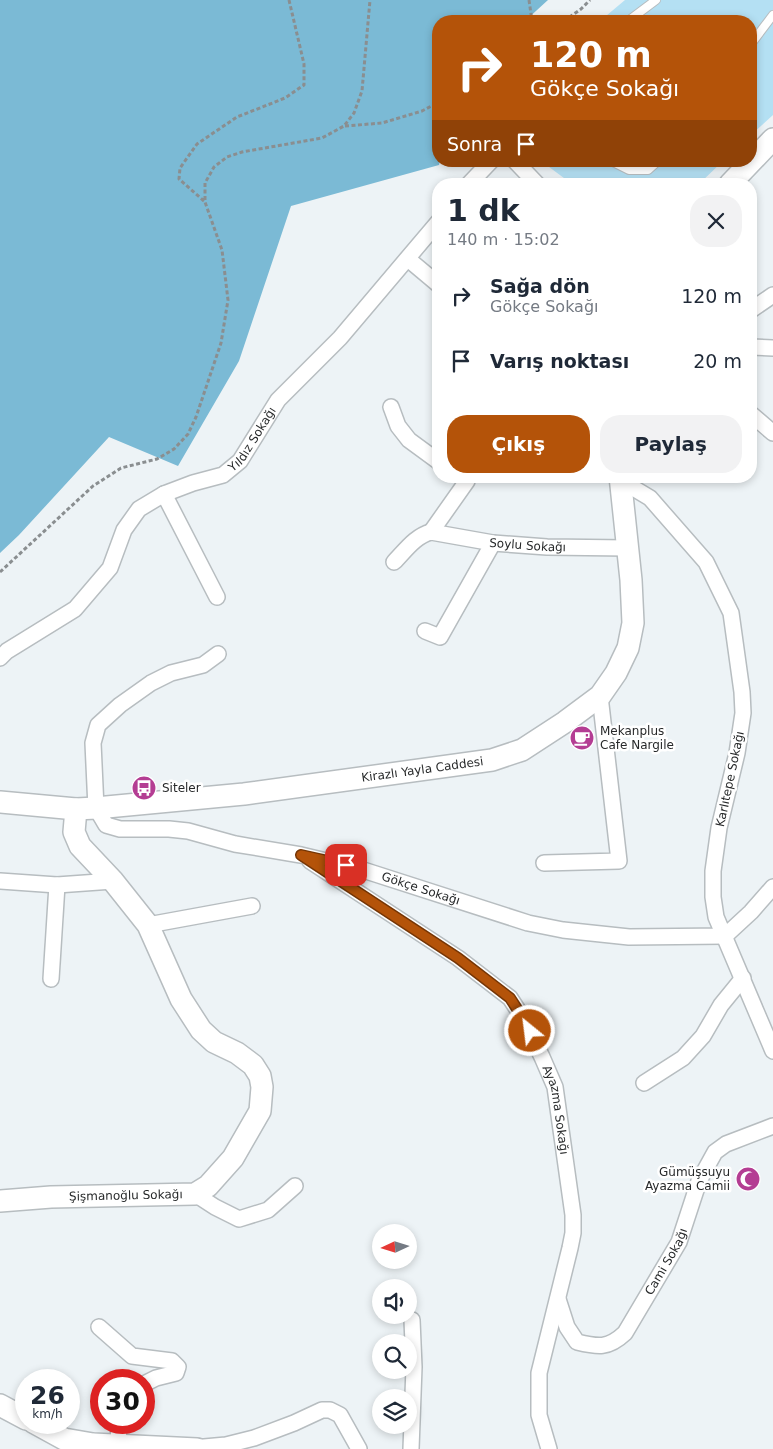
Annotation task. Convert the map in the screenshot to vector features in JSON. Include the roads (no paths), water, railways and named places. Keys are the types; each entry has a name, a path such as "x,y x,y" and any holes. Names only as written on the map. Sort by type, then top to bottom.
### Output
{"main road":[{"path":"757,156 773,139"},
{"path":"736,178 746,167"},
{"name":"Kirazlı Yayla Caddesi","path":"0,802 86,809 244,794 492,760 522,750 600,696 616,673 628,648 633,623 631,580 620,483"},
{"name":"Şişmanoğlu Sokağı","path":"0,1202 51,1197 195,1194 208,1186 233,1158 260,1111 262,1088 260,1076 253,1066 237,1053 214,1042 201,1030 181,999 148,924 113,881 80,846 74,832 86,809"},
{"path":"0,1404 15,1413"},
{"path":"55,1434 64,1439 121,1447 195,1449"}],"street":[{"path":"475,178 486,167"},
{"path":"521,167 531,178"},
{"name":"Yıldız Sokağı","path":"0,658 7,651 75,609 110,568 124,530 139,509 164,494 193,483 223,475 240,461 278,400 340,338 432,229"},
{"path":"408,258 432,279"},
{"path":"757,306 773,295"},
{"path":"757,347 773,348"},
{"path":"391,406 398,426 409,440 432,457"},
{"path":"757,419 773,433"},
{"path":"394,562 417,539 430,532 463,483"},
{"name":"Karlıtepe Sokağı","path":"628,483 650,498 706,562 731,612 743,713 737,753 719,828 713,872 713,897 716,918 773,1051"},
{"path":"164,494 217,597"},
{"name":"Soylu Sokağı","path":"430,532 493,543 548,547 627,548"},
{"path":"425,631 440,637 493,543"},
{"path":"86,809 93,743 98,725 120,705 151,683 171,673 203,664 218,654"},
{"path":"544,862 619,861 600,696"},
{"name":"Gökçe Sokağı","path":"86,809 106,825 120,829 188,831 235,844 301,855 360,869 528,923 629,937 725,936"},
{"name":"Ayazma Sokağı","path":"301,855 458,958 510,998 523,1018 542,1057 554,1087 573,1215 573,1233 570,1248 539,1373 539,1415 549,1449"},
{"path":"0,881 58,885 113,881"},
{"path":"50,980 58,885"},
{"path":"725,936 751,912 773,887"},
{"path":"148,924 252,906"},
{"path":"644,1083 683,1058 703,1036 720,1005 743,978"},
{"name":"Cami Sokağı","path":"558,1299 567,1327 577,1342 591,1346 607,1346 616,1341 625,1333 679,1242 699,1181 715,1152 726,1144 773,1126"},
{"path":"195,1194 239,1219 268,1210 295,1186"},
{"path":"411,1449 414,1367 412,1324"},
{"path":"99,1327 132,1356 172,1361 178,1367 176,1373 155,1378"},
{"path":"195,1449 226,1445 254,1438 322,1410 330,1410 340,1415 360,1449"},
{"path":"120,1434 121,1447"}],"lane":[{"path":"636,15 656,0"},
{"path":"757,36 773,15"},
{"path":"623,167 629,170 648,170 651,167"}],"place":[{"name":"Mekanplus Cafe Nargile","path":"582,738"},
{"name":"Siteler","path":"144,788"},
{"name":"Gümüşsuyu Ayazma Camii","path":"748,1179"}]}
